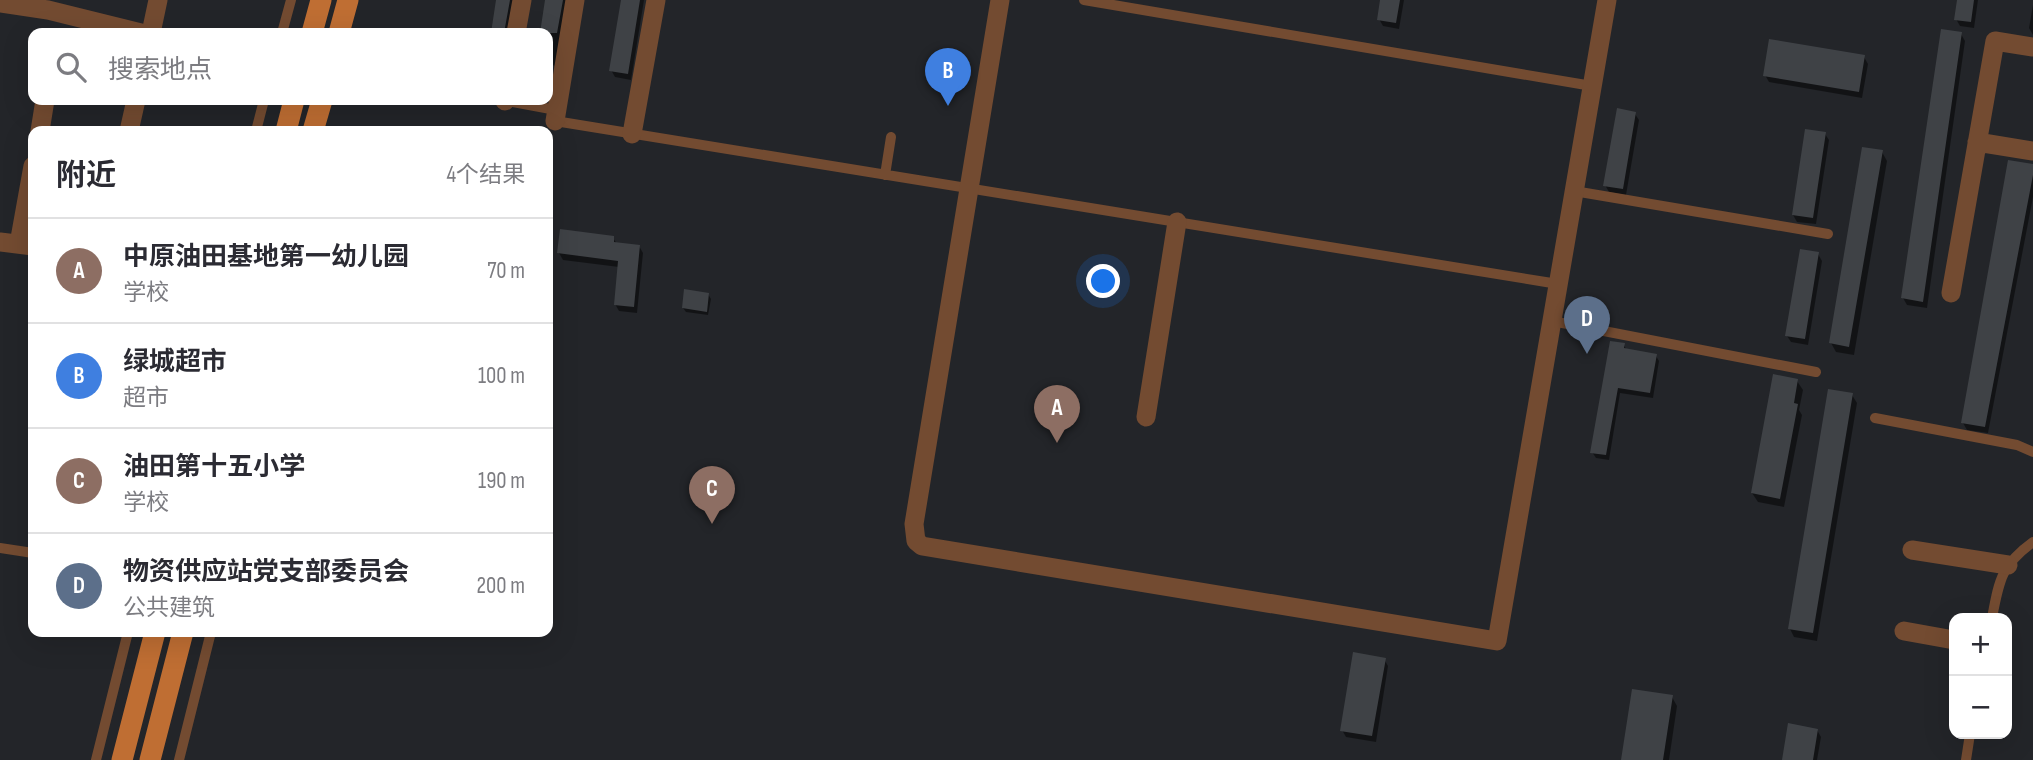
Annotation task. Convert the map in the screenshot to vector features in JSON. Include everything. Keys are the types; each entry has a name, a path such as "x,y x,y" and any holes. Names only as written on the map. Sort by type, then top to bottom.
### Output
{"main road":[{"path":"313,28 321,0"},
{"path":"340,28 348,0"},
{"path":"287,126 293,105"},
{"path":"314,126 321,105"},
{"path":"122,760 154,637"},
{"path":"150,760 182,637"}],"street":[{"path":"152,28 158,0"},
{"path":"517,28 522,0"},
{"path":"556,116 575,0"},
{"path":"632,134 656,0"},
{"path":"1000,0 914,524 916,541 922,546 1497,642 1607,0"},
{"path":"0,3 61,13 121,28"},
{"path":"58,28 61,13"},
{"path":"1951,293 1995,41 2033,47"},
{"path":"41,126 44,105"},
{"path":"130,126 135,105"},
{"path":"1977,142 2033,151"},
{"path":"18,244 28,192"},
{"path":"1146,416 1177,222"},
{"path":"1912,550 2008,565"},
{"path":"1904,631 1949,639"}],"lane":[{"path":"283,28 291,0"},
{"path":"1084,0 1592,86"},
{"path":"257,126 263,105"},
{"path":"520,105 632,134 1558,284"},
{"path":"885,175 891,137"},
{"path":"1574,191 1828,234"},
{"path":"1552,321 1816,372"},
{"path":"1875,418 2017,445 2033,452"},
{"path":"1993,613 1999,582 2011,559 2033,542"},
{"path":"0,548 28,551"},
{"path":"96,760 127,637"},
{"path":"178,760 210,637"},
{"path":"1966,760 1969,739"}],"building":[{"path":"496,0 510,0 505,28 492,28"},
{"path":"545,0 563,0 557,33 553,33 553,28 541,28"},
{"path":"621,0 640,0 628,74 609,71"},
{"path":"1380,0 1400,0 1396,23 1377,20"},
{"path":"1957,0 1974,0 1971,22 1954,20"},
{"path":"1941,29 1962,32 1923,302 1901,298"},
{"path":"1769,39 1865,55 1859,92 1763,76"},
{"path":"1617,108 1636,112 1623,189 1603,186"},
{"path":"1805,129 1826,132 1813,218 1792,215"},
{"path":"1862,147 1883,150 1849,347 1829,343"},
{"path":"2008,160 2033,164 2033,175 1985,427 1961,423"},
{"path":"560,229 614,236 614,242 640,245 634,307 614,305 618,261 557,253"},
{"path":"1800,249 1819,252 1805,339 1785,336"},
{"path":"684,289 709,293 707,312 682,308"},
{"path":"1610,341 1625,343 1624,348 1657,354 1650,393 1618,388 1606,455 1590,453"},
{"path":"1773,374 1798,379 1794,403 1798,404 1780,499 1751,493"},
{"path":"1828,389 1853,393 1813,633 1788,629"},
{"path":"1353,652 1386,658 1372,736 1340,731"},
{"path":"1632,689 1673,695 1663,760 1621,760"},
{"path":"1788,723 1818,729 1813,760 1782,760"}],"place":[{"name":"绿城超市","path":"948,106"},
{"name":"物资供应站党支部委员会","path":"1587,354"},
{"name":"中原油田基地第一幼儿园","path":"1057,443"},
{"name":"油田第十五小学","path":"712,524"}]}
